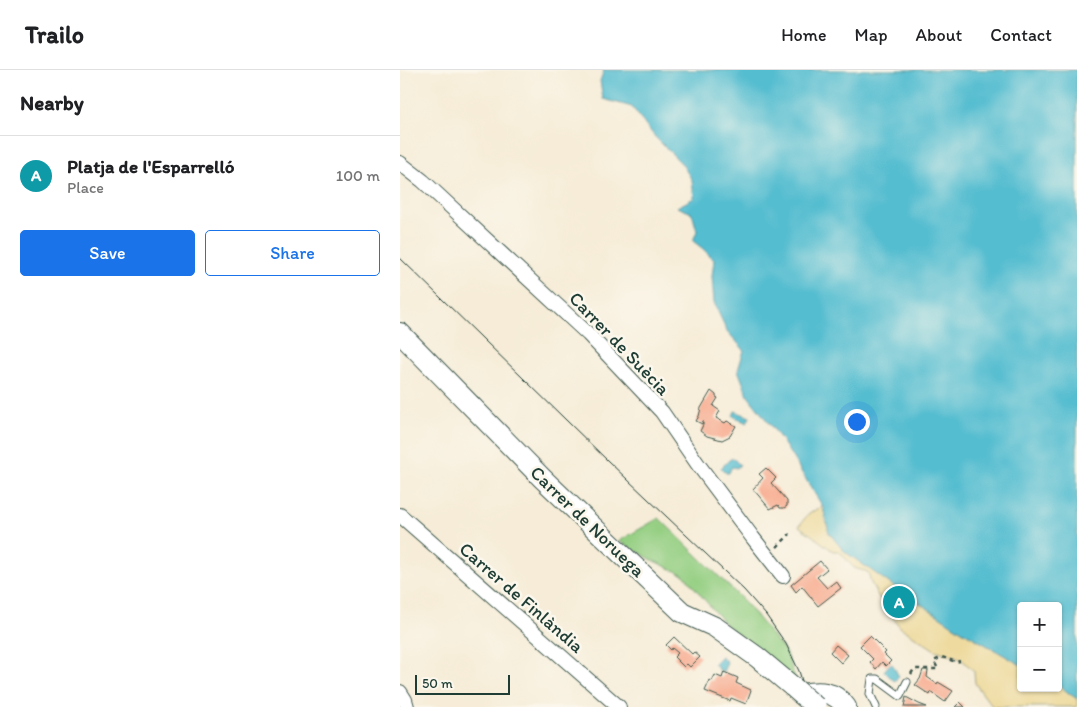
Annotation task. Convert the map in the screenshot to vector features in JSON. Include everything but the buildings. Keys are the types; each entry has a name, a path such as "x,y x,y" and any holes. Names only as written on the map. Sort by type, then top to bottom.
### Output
{"street":[{"name":"Carrer de Suècia","path":"400,163 588,334 662,412 696,463 783,576"},
{"name":"Carrer de Noruega","path":"400,333 542,478 682,612 715,627 804,696"},
{"name":"Carrer de Finlàndia","path":"400,515 619,707"},
{"path":"400,692 407,707"},
{"path":"804,696 815,692 828,693 846,707"}],"lane":[{"path":"876,707 870,694 872,679 877,679 900,696 907,682"}],"path":[{"path":"776,548 790,534"},
{"path":"907,682 914,669 938,669 934,661 942,657 956,662 960,661"}],"green space":[{"path":"659,518 741,598 785,651 797,682 724,623 684,575 619,541"}],"sand":[{"path":"823,507 829,533 844,551 962,631 1017,663 1017,692 1062,692 1062,688 1077,699 1077,707 993,707 975,683 974,671 960,658 935,650 900,627 878,596 868,572 854,568 839,551 833,551 799,526 809,513"}],"water":[{"path":"604,70 1077,70 1077,699 1062,688 1062,602 1017,602 1017,663 962,631 889,583 844,551 829,533 823,507 781,439 748,396 738,370 744,350 727,331 714,303 712,276 714,260 693,241 697,231 692,213 677,207 694,198 692,180 682,164 655,137 632,107 603,99 600,81"},
{"path":"735,411 750,417 747,423 733,416"},
{"path":"732,457 740,465 736,468 731,468 729,473 726,473 721,468"},
{"path":"721,656 727,662 723,672 717,669 718,666 713,664"},
{"path":"890,664 893,665 899,677 894,681 884,671"}],"tram line":[{"path":"400,258 608,461 744,590 766,615 786,644 799,671 810,707"}],"place":[{"name":"Platja de l'Esparrelló","path":"899,602"}]}
